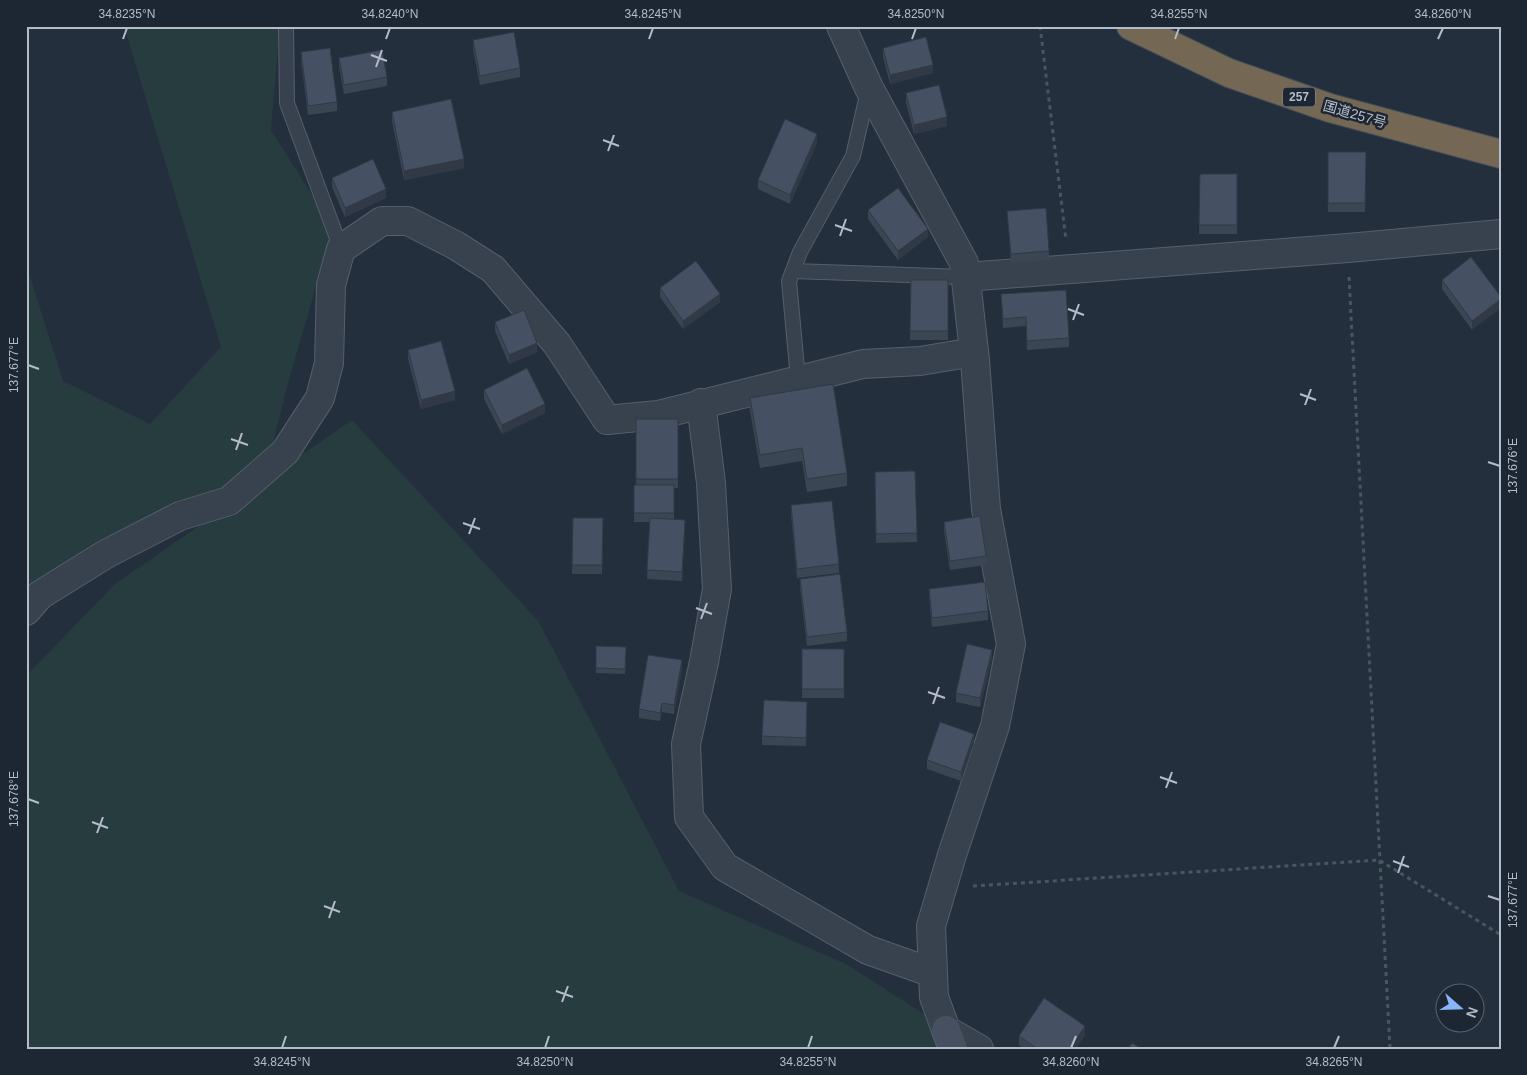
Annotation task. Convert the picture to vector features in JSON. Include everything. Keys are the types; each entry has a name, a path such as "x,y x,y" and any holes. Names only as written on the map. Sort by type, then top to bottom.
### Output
{"highway":[{"name":"国道257号","path":"1131,26 1229,73 1330,108 1501,154"}],"street":[{"path":"841,26 869,88 964,263 966,277 974,352 986,509 1011,644 995,726 931,926 934,997 949,1040 979,1049"},
{"path":"26,611 40,595 106,554 180,516 229,501 285,452 320,398 329,363 331,285 341,249 382,221 408,221 455,245 493,269 557,344 607,420 658,415 863,364 920,361 974,352"},
{"path":"966,277 1348,248 1500,234"},
{"path":"701,403 711,483 716,589 704,662 686,744 689,817 725,866 868,950 933,973"}],"lane":[{"path":"286,26 287,103 341,249"},
{"path":"798,379 789,281 800,252 853,156 869,88"},
{"path":"793,271 966,277"}],"path":[{"path":"1040,26 1070,270"},
{"path":"1348,248 1390,1049"},
{"path":"943,888 1379,860 1501,935"}],"green space":[{"path":"124,26 280,26 271,130 333,228 288,383 267,467 26,614 26,264 63,381 150,424 221,347"},
{"path":"352,420 539,622 679,891 846,964 935,1021 942,1049 26,1049 26,676 115,584"}],"building":[{"path":"514,32 520,68 480,76 473,40"},
{"path":"926,37 933,65 890,75 883,48"},
{"path":"330,48 337,102 308,106 301,52"},
{"path":"382,50 387,77 344,85 339,58"},
{"path":"939,85 947,117 914,125 906,93"},
{"path":"451,99 464,159 404,171 392,112"},
{"path":"785,119 817,134 790,195 758,180"},
{"path":"1328,152 1366,152 1365,203 1328,203"},
{"path":"373,159 386,189 345,208 332,178"},
{"path":"1200,174 1237,174 1237,225 1199,225"},
{"path":"898,188 928,229 898,251 868,210"},
{"path":"1046,208 1049,251 1011,254 1007,211"},
{"path":"1471,257 1501,297 1501,299 1472,321 1442,280"},
{"path":"696,261 720,294 683,321 660,288"},
{"path":"911,280 948,280 948,331 910,331"},
{"path":"1066,290 1069,338 1027,341 1026,317 1003,319 1001,294"},
{"path":"524,310 537,343 509,355 495,322"},
{"path":"441,341 455,391 421,400 408,350"},
{"path":"527,368 545,404 502,425 484,390"},
{"path":"833,384 847,473 807,479 802,448 760,455 750,398"},
{"path":"636,419 678,419 678,479 636,479"},
{"path":"915,471 917,533 876,534 875,472"},
{"path":"634,485 674,485 674,513 634,513"},
{"path":"832,501 839,564 797,569 791,505"},
{"path":"980,516 986,556 950,561 944,522"},
{"path":"573,518 603,518 602,565 572,565"},
{"path":"650,518 685,520 682,572 647,570"},
{"path":"840,574 847,632 807,637 800,579"},
{"path":"985,582 988,611 932,618 929,589"},
{"path":"967,644 992,650 980,698 956,693"},
{"path":"596,646 626,647 625,669 596,668"},
{"path":"802,649 844,649 844,689 802,689"},
{"path":"648,655 682,660 674,705 662,703 660,713 639,709"},
{"path":"764,700 807,702 806,738 762,736"},
{"path":"940,722 974,734 961,772 927,760"},
{"path":"1044,998 1085,1026 1070,1049 1038,1049 1019,1036"},
{"path":"1132,1043 1142,1049 1128,1049"}]}
